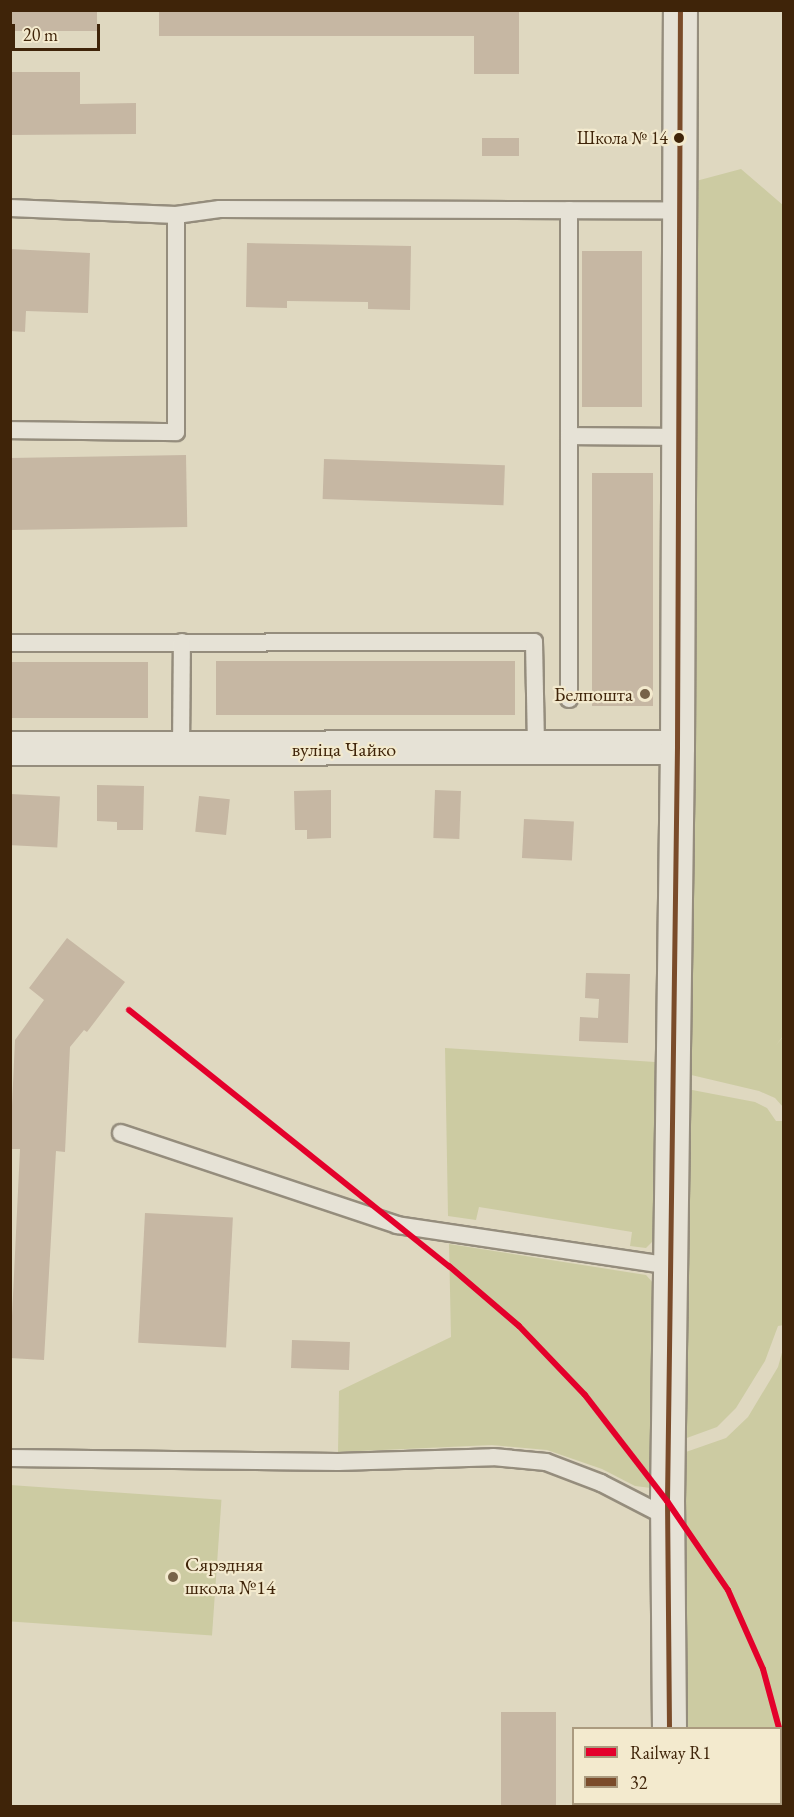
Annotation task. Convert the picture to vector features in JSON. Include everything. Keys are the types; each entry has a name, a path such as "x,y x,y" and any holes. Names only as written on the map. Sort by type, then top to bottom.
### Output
{"street":[{"path":"669,1727 667,1517 672,1266 680,437 680,10"},
{"name":"вуліца Чайко","path":"10,748 536,750 677,747"}],"lane":[{"path":"10,208 176,215 220,209 681,211"},
{"path":"569,210 569,699"},
{"path":"10,430 176,432 176,215"},
{"path":"569,436 680,437"},
{"path":"181,749 182,642"},
{"path":"10,643 534,642 536,750"},
{"path":"121,1133 397,1225 672,1266"},
{"path":"10,1458 338,1462 493,1457 546,1462 601,1483 667,1517"}],"green space":[{"path":"741,169 784,206 784,1035 776,1045 783,1037 783,1107 775,1098 759,1091 687,1074 696,181"},
{"path":"445,1048 655,1062 654,1240 646,1248 630,1246 632,1232 479,1207 476,1220 448,1216"},
{"path":"687,1089 755,1102 767,1108 776,1121 783,1121 784,1325 778,1326 765,1361 736,1408 717,1427 684,1439"},
{"path":"449,1244 646,1275 655,1285 651,1488 635,1486 602,1469 547,1450 492,1445 338,1452 339,1391 451,1337"},
{"path":"783,1349 783,1806 683,1806 782,1805 782,1727 683,1727 683,1453 726,1438 748,1417 778,1367"},
{"path":"10,1485 221,1500 212,1635 10,1621"}],"building":[{"path":"10,10 97,10 97,31 10,31"},
{"path":"159,10 519,10 519,74 474,74 474,36 159,36"},
{"path":"10,72 80,72 80,104 136,103 136,134 10,135"},
{"path":"482,138 519,138 519,156 482,156"},
{"path":"247,243 411,246 410,310 368,309 368,302 287,301 287,308 246,307"},
{"path":"10,249 90,253 88,313 26,311 25,332 10,331"},
{"path":"582,251 642,251 642,407 582,407"},
{"path":"186,455 187,527 11,530 10,458"},
{"path":"324,459 505,465 503,505 323,499"},
{"path":"592,473 653,473 653,706 592,706"},
{"path":"216,661 515,661 515,715 216,715"},
{"path":"10,662 148,662 148,718 10,718"},
{"path":"97,785 144,786 143,830 117,830 117,822 97,821"},
{"path":"331,790 331,838 307,839 307,830 295,830 294,791"},
{"path":"435,790 461,791 459,839 433,838"},
{"path":"10,794 60,797 57,848 10,845"},
{"path":"199,796 230,799 226,835 195,832"},
{"path":"524,819 574,822 572,861 522,858"},
{"path":"67,938 125,982 87,1032 84,1030 70,1047 65,1152 56,1151 44,1360 10,1358 20,1149 10,1149 15,1040 44,1000 29,988"},
{"path":"586,973 630,974 628,1043 579,1041 580,1017 598,1018 599,999 585,998"},
{"path":"145,1213 233,1218 226,1347 138,1343"},
{"path":"292,1340 350,1342 349,1370 291,1368"},
{"path":"501,1712 556,1712 556,1806 501,1806"}],"rail line":[{"name":"R1","path":"129,1010 449,1266 519,1326 585,1395 667,1501 728,1590 763,1669 779,1727"}],"transit line":[{"name":"32","path":"669,1727 667,1501 677,747 680,10"}],"place":[{"name":"Школа № 14","path":"679,138"},
{"name":"Белпошта","path":"645,694"},
{"name":"Сярэдняя школа №14","path":"173,1577"}]}
